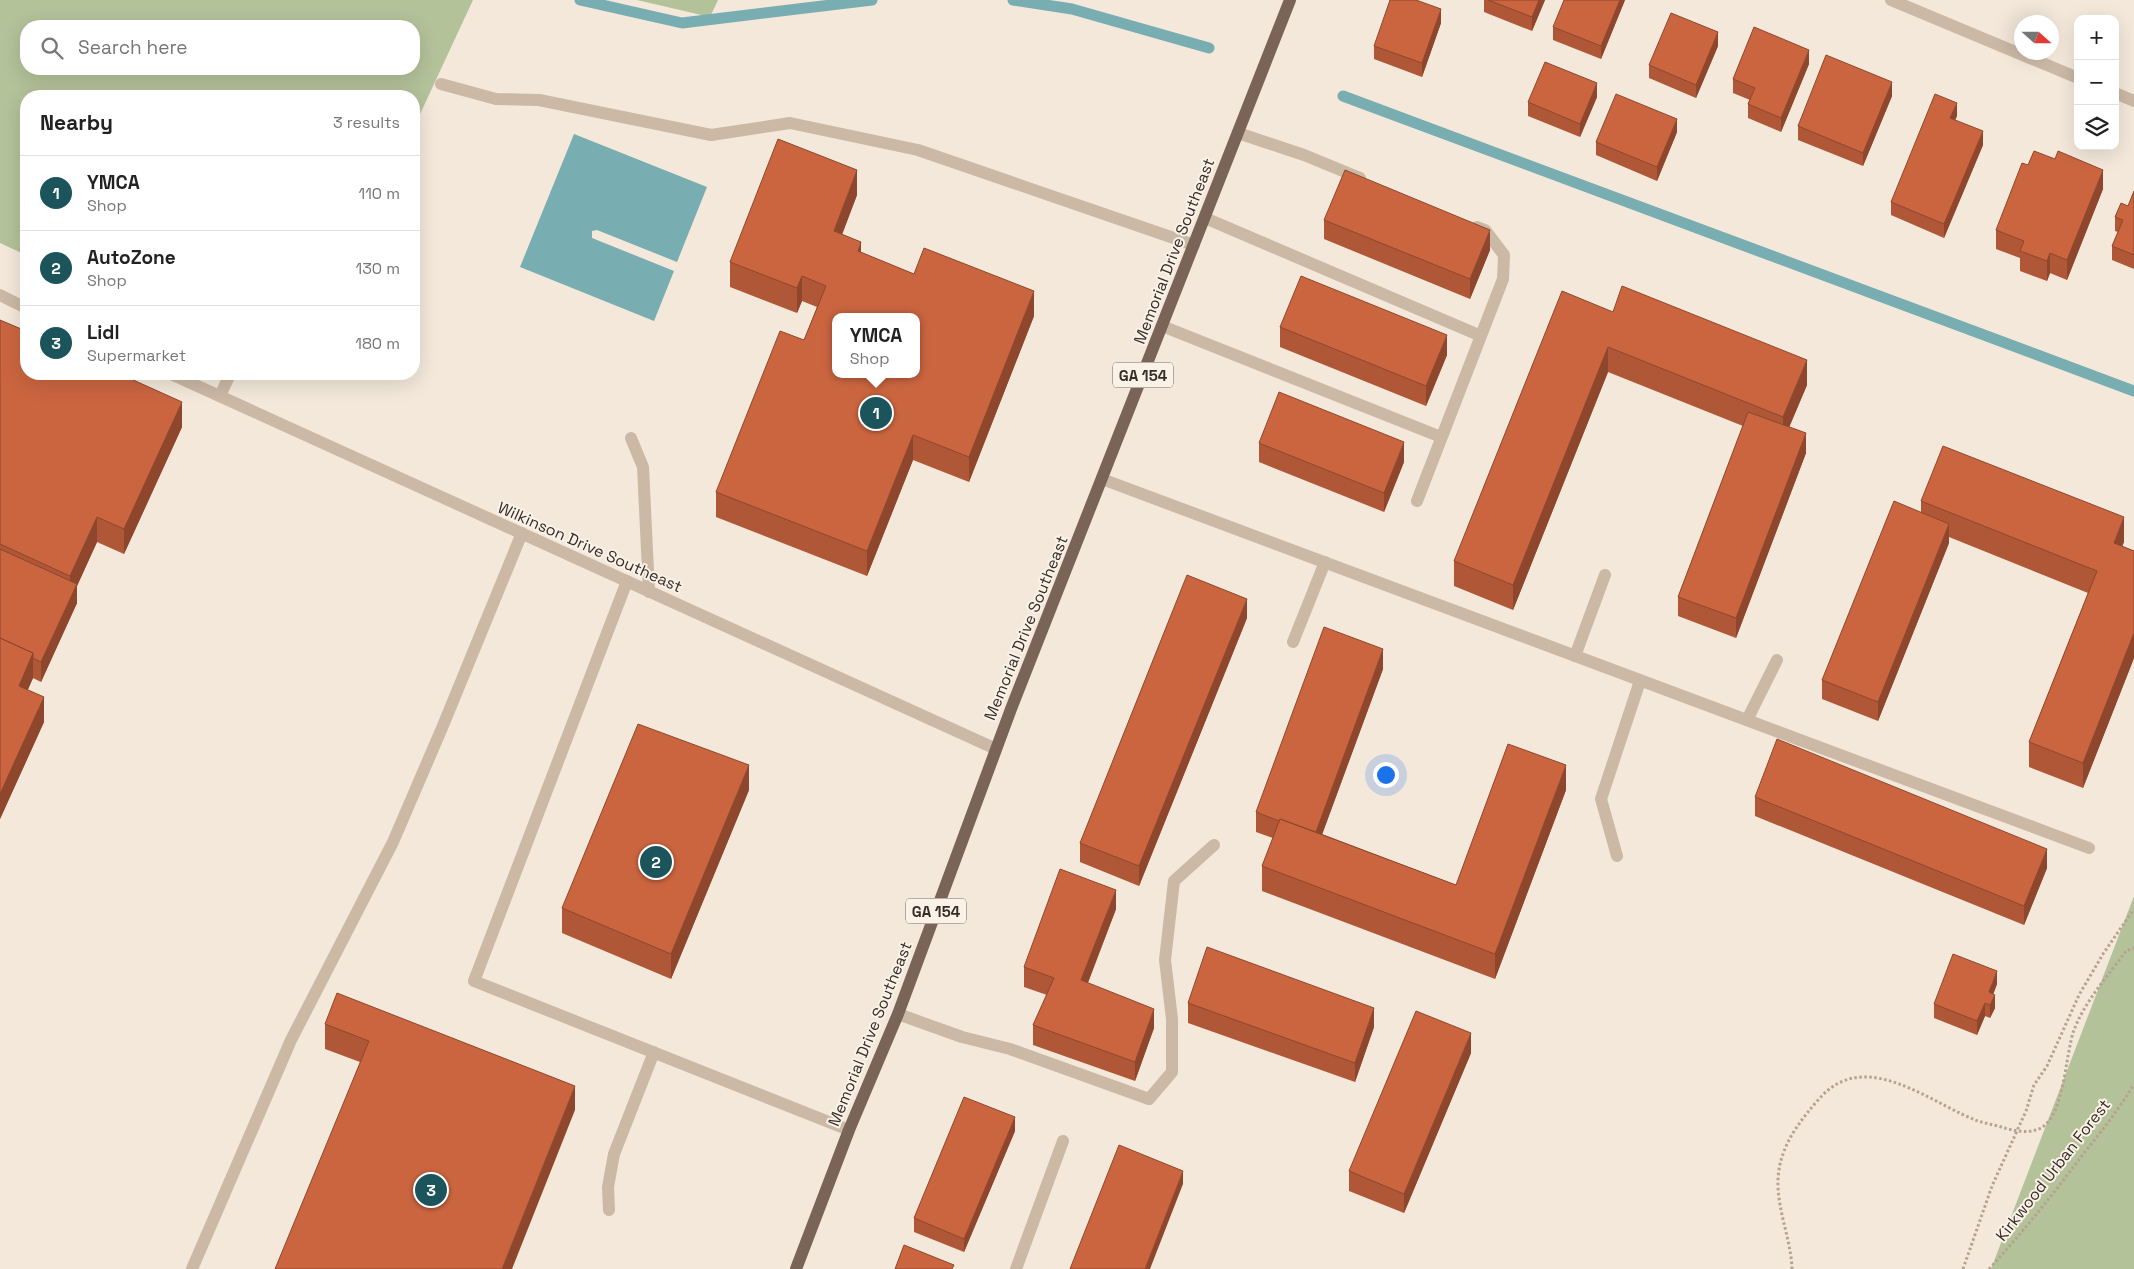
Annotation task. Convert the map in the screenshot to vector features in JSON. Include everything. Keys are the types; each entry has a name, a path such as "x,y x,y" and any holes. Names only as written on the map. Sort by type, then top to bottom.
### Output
{"main road":[{"name":"Memorial Drive Southeast","path":"796,1269 849,1130 898,1014 996,749 1290,0"}],"street":[{"path":"1891,0 2074,76"},
{"path":"441,84 496,99 539,100 711,135 790,123 908,148 1194,245"},
{"path":"2119,95 2134,101"},
{"path":"1238,133 1304,155 1367,181"},
{"path":"1204,218 1481,336"},
{"path":"1417,501 1503,279 1504,255 1485,230 1467,223"},
{"path":"0,295 20,305"},
{"path":"1162,326 1442,438"},
{"name":"Wilkinson Drive Southeast","path":"184,380 996,749"},
{"path":"220,396 227,380"},
{"path":"631,438 643,467 650,592"},
{"path":"1102,479 2089,848"},
{"path":"192,1269 291,1040 393,842 522,533"},
{"path":"1293,642 1325,562"},
{"path":"1575,656 1606,575"},
{"path":"626,581 474,981 849,1130"},
{"path":"1747,720 1777,660"},
{"path":"1617,856 1601,799 1640,680"},
{"path":"898,1014 962,1037 1010,1050 1150,1099 1172,1072 1172,1019 1165,960 1174,881 1214,845"},
{"path":"609,1210 608,1187 614,1154 654,1052"},
{"path":"1016,1269 1062,1141"}],"path":[{"name":"Kirkwood Urban Forest","path":"1963,1269 1992,1186 2017,1131 2034,1085 2047,1066 2080,995 2103,954 2134,909"},
{"path":"1792,1269 1778,1179 1784,1148 1812,1106 1834,1085 1855,1078 1875,1077 1897,1083 1978,1121 2017,1131 2031,1131 2042,1127 2055,1112 2074,1031 2083,1010 2126,951 2134,948"},
{"name":"Kirkwood Urban Forest","path":"1989,1269 2021,1233 2075,1165 2124,1102 2134,1084"}],"green space":[{"path":"0,0 473,0 420,114 420,90 20,90 20,252 0,243"},
{"path":"637,0 718,0 710,17"},
{"path":"2134,896 2134,1269 1991,1269"}],"water":[{"path":"574,134 707,187 677,262 597,230 592,231 592,238 674,271 654,321 520,267"}],"building":[{"path":"1390,0 1416,0 1441,9 1422,63 1374,46"},
{"path":"1488,0 1539,0 1532,17"},
{"path":"1564,0 1620,0 1601,46 1553,27"},
{"path":"1671,13 1718,32 1696,85 1649,65"},
{"path":"1754,27 1809,50 1781,118 1748,104 1755,88 1733,79"},
{"path":"1826,55 1892,82 1863,153 1798,126"},
{"path":"1545,62 1597,83 1580,124 1528,102"},
{"path":"1616,94 1677,119 1657,167 1596,142"},
{"path":"1935,94 1957,103 1950,118 1983,131 1944,224 1891,202"},
{"path":"778,139 857,170 834,231 861,242 858,251 914,274 924,248 1034,291 969,457 913,435 867,551 716,492 780,331 804,340 826,286 802,276 797,288 730,262"},
{"path":"2034,151 2055,159 2058,151 2103,170 2067,260 2050,253 2047,261 2020,251 2024,241 1996,230 2022,163 2028,165"},
{"path":"1345,170 1490,230 1470,279 1324,220"},
{"path":"2134,191 2134,255 2112,246 2123,220 2115,217 2121,203 2128,206"},
{"path":"1301,276 1447,335 1426,386 1280,327"},
{"path":"1622,286 1807,360 1783,417 1608,347 1513,585 1454,561 1562,291 1613,312"},
{"path":"0,320 20,328 20,380 133,380 182,402 124,529 97,517 70,576 0,544"},
{"path":"1279,392 1404,442 1384,493 1259,443"},
{"path":"1748,412 1806,433 1736,618 1678,597"},
{"path":"1943,446 2124,517 2114,543 2134,551 2134,633 2083,763 2029,742 2097,571 1921,501"},
{"path":"1894,501 1949,524 1878,702 1822,680"},
{"path":"0,549 77,584 41,662 33,658 33,653 0,638"},
{"path":"1187,575 1247,599 1139,866 1080,843"},
{"path":"1324,627 1383,649 1316,832 1256,812"},
{"path":"0,638 33,653 19,686 44,697 0,794"},
{"path":"638,724 749,765 671,954 562,908"},
{"path":"1777,739 2047,849 2024,906 1755,797"},
{"path":"1508,744 1566,765 1495,954 1262,866 1280,819 1456,885"},
{"path":"1060,869 1116,890 1081,980 1154,1009 1135,1062 1033,1025 1054,978 1024,967"},
{"path":"1207,947 1374,1008 1355,1063 1188,1003"},
{"path":"1953,954 1997,971 1989,992 1995,995 1990,1005 1985,1003 1977,1021 1934,1004"},
{"path":"337,993 575,1086 502,1269 275,1269 369,1041 325,1024"},
{"path":"1416,1011 1471,1033 1404,1194 1349,1171"},
{"path":"964,1097 1015,1117 964,1239 914,1218"},
{"path":"1119,1145 1183,1171 1145,1269 1070,1269"},
{"path":"904,1245 954,1265 952,1269 895,1269"}],"waterway":[{"path":"580,0 682,23 872,0"},
{"path":"1013,0 1072,9 1209,48"},
{"path":"1343,96 2134,391"}],"place":[{"name":"YMCA","path":"876,413"},
{"name":"AutoZone","path":"656,862"},
{"name":"Lidl","path":"431,1190"}]}
